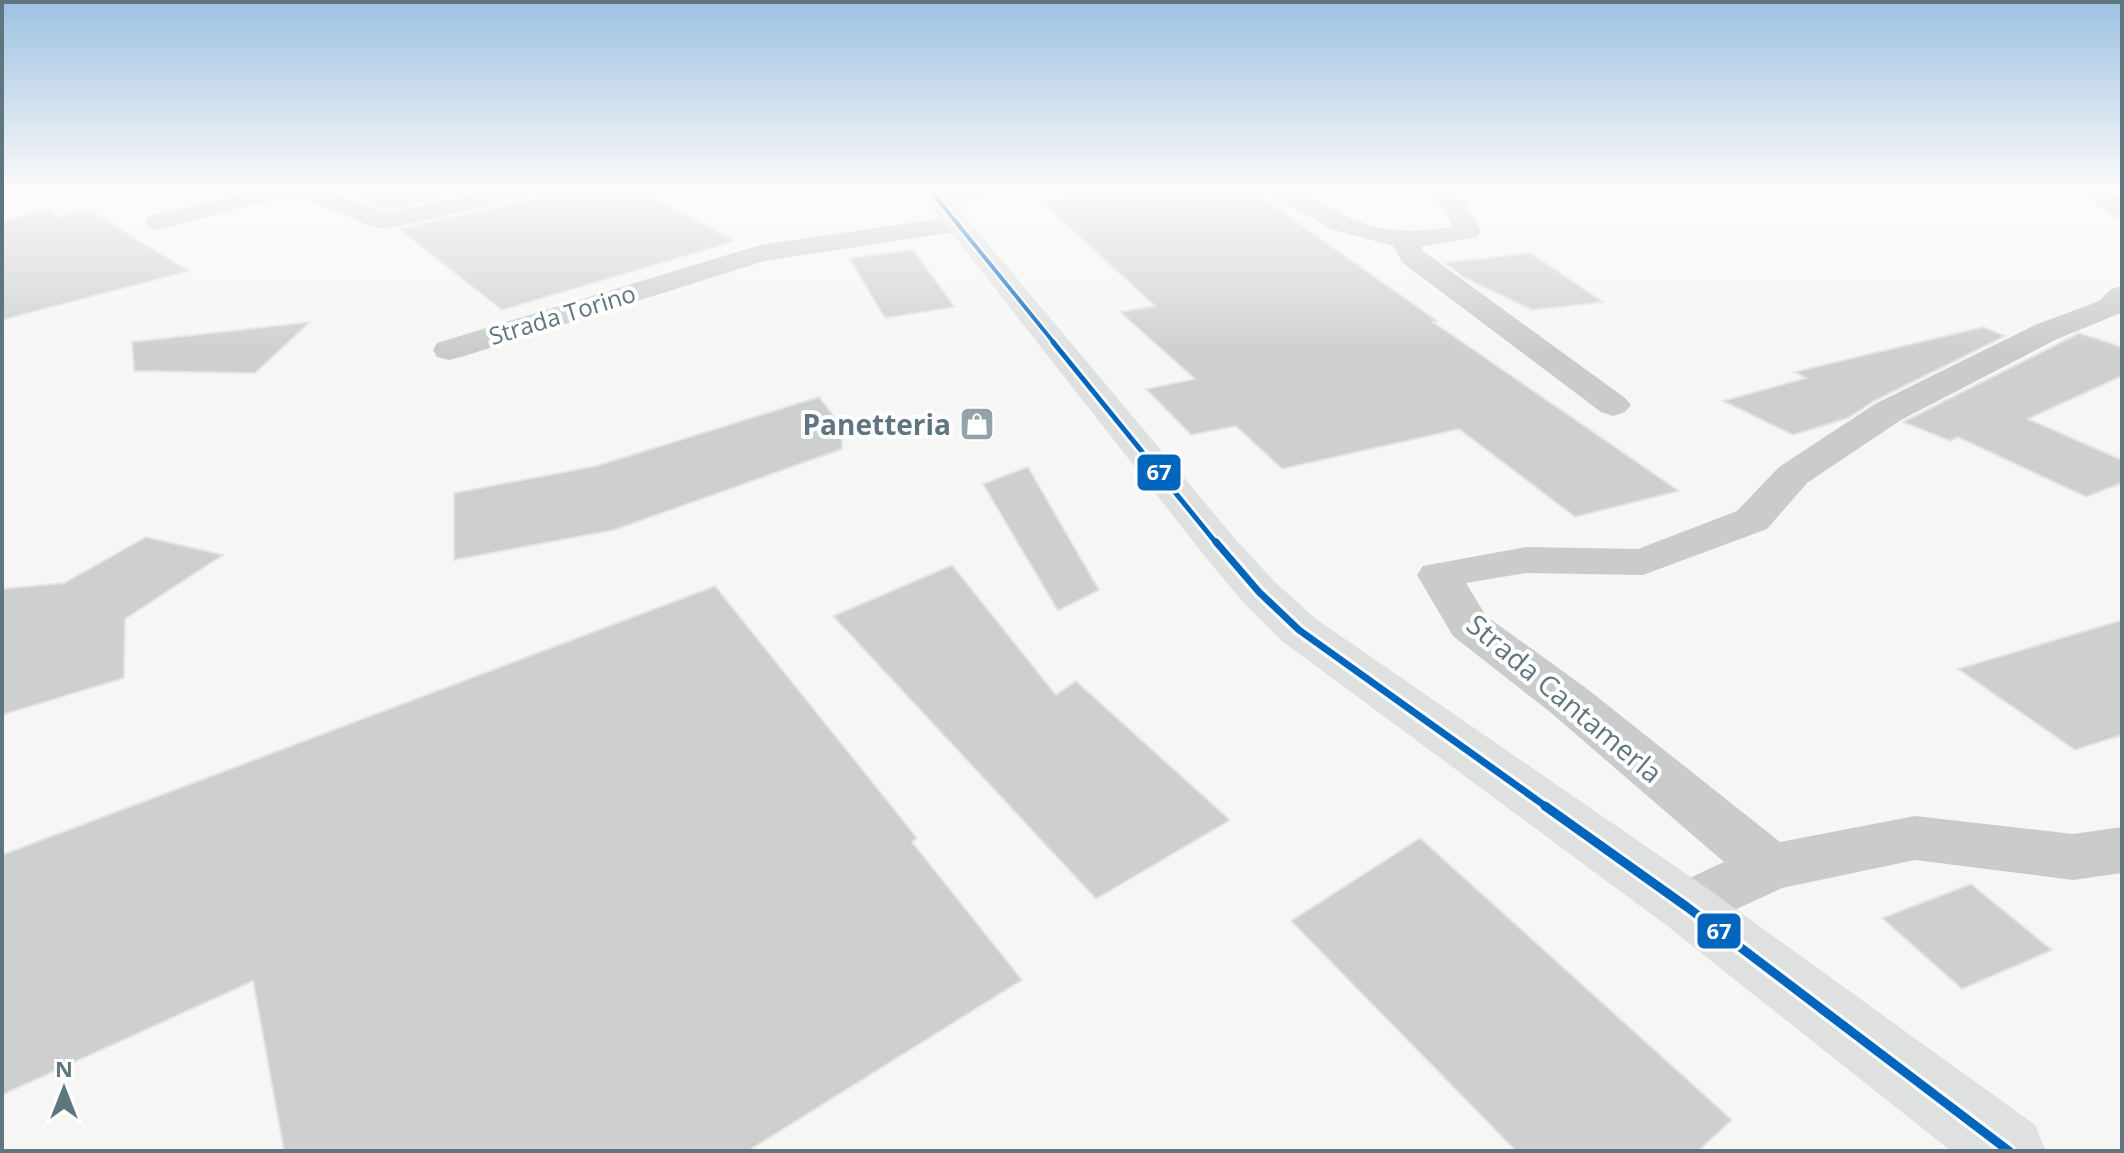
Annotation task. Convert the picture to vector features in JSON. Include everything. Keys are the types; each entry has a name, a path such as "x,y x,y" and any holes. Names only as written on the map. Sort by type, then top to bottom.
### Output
{"main road":[{"name":"Strada Torino","path":"986,244 1222,550 1299,630 1687,907 2009,1151"}],"street":[{"name":"Strada Torino","path":"449,350 793,244"},
{"path":"1405,244 1413,257 1613,405"},
{"name":"Strada Cantamerla","path":"1770,867 1568,700 1469,626 1439,575 1526,560 1643,562 1752,520 1793,475 1888,412 2046,332 2110,307 2122,295"},
{"path":"1687,907 1770,867 1915,838 2073,857 2122,850"}],"building":[{"path":"2,244 144,244 189,271 2,320"},
{"path":"418,244 726,244 502,310"},
{"path":"1087,244 1328,244 1437,321 1433,322 1679,491 1575,517 1459,429 1282,469 1236,426 1191,435 1146,389 1195,379 1120,312 1155,306"},
{"path":"913,250 955,307 885,318 849,258"},
{"path":"1531,253 1603,302 1532,310 1465,278 1445,263"},
{"path":"310,322 255,373 134,371 132,342"},
{"path":"1983,327 2005,336 1874,401 1848,418 1793,435 1723,401 1806,378 1794,372"},
{"path":"2079,333 2122,347 2122,376 2028,419 2122,460 2122,483 2086,497 1958,437 1950,441 1903,422"},
{"path":"819,397 842,427 842,449 614,530 454,560 454,493 596,466"},
{"path":"1028,467 1099,590 1058,611 983,484"},
{"path":"146,537 223,555 125,619 124,678 2,715 2,589 64,583"},
{"path":"952,565 1056,695 1076,681 1230,820 1096,899 833,616"},
{"path":"715,586 917,838 912,842 1022,980 748,1151 284,1151 253,981 2,1095 2,855"},
{"path":"2122,620 2122,735 2075,750 1958,669"},
{"path":"1420,838 1732,1120 1698,1151 1516,1151 1291,921"},
{"path":"1971,884 2052,950 1962,989 1882,918"}],"transit line":[{"name":"67","path":"974,244 1222,550 1259,592 1299,630 1687,907 2009,1151"}],"place":[{"name":"Panetteria","path":"977,424"}]}
